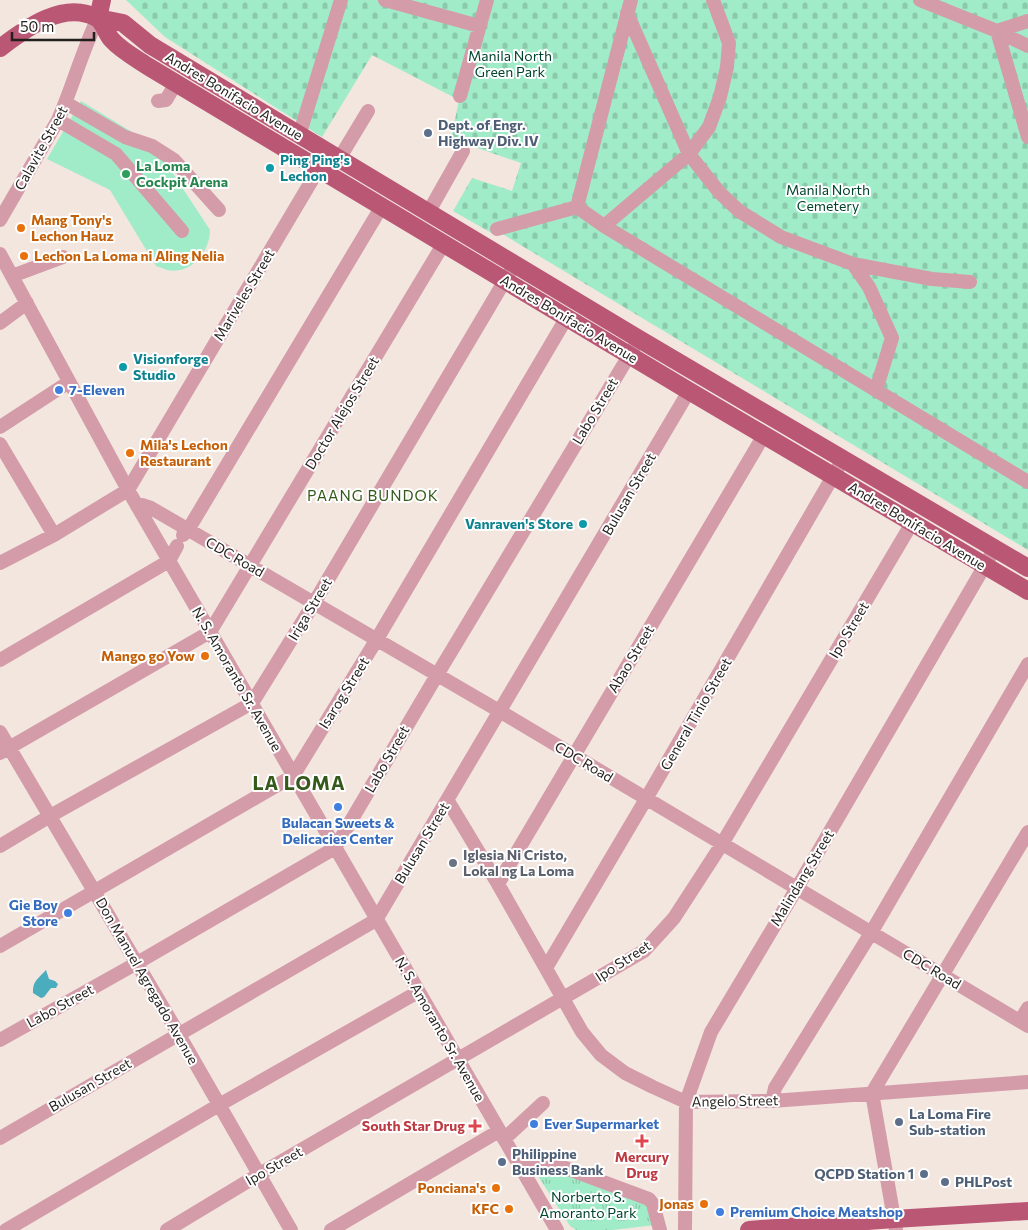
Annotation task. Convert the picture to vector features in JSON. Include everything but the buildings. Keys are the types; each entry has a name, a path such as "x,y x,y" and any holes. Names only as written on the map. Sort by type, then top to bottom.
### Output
{"main road":[{"path":"0,48 30,25 60,9 80,8 98,18 102,0"},
{"name":"Andres Bonifacio Avenue","path":"98,18 105,27 110,39 149,67 318,169 444,243 510,273 639,339 1028,568"},
{"name":"Andres Bonifacio Avenue","path":"98,18 123,23 150,45 428,213 567,317 1028,591"},
{"path":"749,1230 895,1224 1028,1211"}],"street":[{"path":"299,136 340,0"},
{"path":"385,0 479,26"},
{"path":"460,96 486,0"},
{"path":"604,226 689,154 709,127 720,97 727,67 729,43 713,0"},
{"path":"920,0 997,30 1028,46"},
{"path":"629,7 689,154 719,192 739,211 780,237 853,264 932,279 970,282"},
{"path":"577,207 629,7"},
{"name":"Calavite Street","path":"0,220 66,104 86,42 98,18"},
{"path":"997,30 1028,21"},
{"path":"997,30 1028,137"},
{"path":"158,101 166,100 176,83"},
{"path":"66,104 125,137 152,146 174,160 220,210"},
{"name":"Mariveles Street","path":"0,564 54,535 128,490 318,169 334,156 368,111"},
{"path":"58,120 116,154 182,231"},
{"path":"428,213 463,151"},
{"path":"0,660 169,561 382,206"},
{"path":"577,207 604,226 1028,482"},
{"path":"497,229 577,207"},
{"name":"Doctor Alejos Street","path":"4,750 210,632 444,243"},
{"name":"N. S. Amoranto Sr. Avenue","path":"0,254 137,506 557,1230"},
{"path":"12,276 63,257"},
{"path":"853,264 869,287 892,338 876,390"},
{"name":"Iriga Street","path":"0,846 252,703 314,603 510,273"},
{"path":"0,323 27,303"},
{"name":"Isarog Street","path":"0,946 293,776 377,640 567,317"},
{"name":"Labo Street","path":"0,1040 335,848 639,339"},
{"path":"0,427 70,382"},
{"name":"Bulusan Street","path":"0,1138 178,1033 376,920 501,712 689,391"},
{"name":"Abao Street","path":"498,884 764,435"},
{"path":"0,444 54,535"},
{"name":"General Tinio Street","path":"546,968 843,459"},
{"name":"CDC Road","path":"137,506 147,506 182,537 250,566 501,712 1024,1024"},
{"name":"Ipo Street","path":"167,1230 258,1175 644,951 674,918 722,844 912,523"},
{"name":"Malindang Street","path":"685,1230 686,1102 710,1032 797,888 995,548"},
{"path":"772,1101 775,1088 871,932 1028,664"},
{"name":"Don Manuel Agregado Avenue","path":"0,732 4,750 50,816 291,1230"},
{"name":"Angelo Street","path":"448,801 498,884 582,1032 601,1055 625,1073 686,1102 772,1101 1028,1082"},
{"path":"895,1224 872,1093 1028,832"},
{"path":"6,1230 218,1104 418,992"},
{"path":"1024,1024 1028,1008"},
{"path":"331,1230 501,1135 543,1103"},
{"path":"520,1168 552,1164 649,1199 653,1204 660,1230"}],"green space":[{"name":"Manila North Cemetery","path":"126,0 1028,0 1028,550 499,232 495,235 453,211 472,178 512,191 521,163 451,139 459,100 372,55 322,137 165,37"},
{"name":"La Loma Cockpit Arena","path":"81,101 155,146 210,230 207,246 203,254 191,265 176,271 156,266 110,190 47,159"},
{"name":"Norberto S. Amoranto Park","path":"561,1160 631,1194 652,1209 656,1225 612,1230 576,1230 570,1226 531,1165"}],"water":[{"path":"46,970 49,979 58,984 56,988 51,988 41,998 33,993 33,989 36,980"}],"place":[{"name":"Dept. of Engr. Highway Div. IV","path":"428,133"},
{"name":"Ping Ping's Lechon","path":"270,168"},
{"name":"La Loma Cockpit Arena","path":"126,174"},
{"name":"Mang Tony's Lechon Hauz","path":"21,228"},
{"name":"Lechon La Loma ni Aling Nelia","path":"24,256"},
{"name":"Visionforge Studio","path":"123,367"},
{"name":"7-Eleven","path":"59,390"},
{"name":"Mila's Lechon Restaurant","path":"130,453"},
{"name":"Vanraven's Store","path":"583,524"},
{"name":"Mango go Yow","path":"205,656"},
{"name":"Bulacan Sweets & Delicacies Center","path":"338,807"},
{"name":"Iglesia Ni Cristo, Lokal ng La Loma","path":"453,863"},
{"name":"Gie Boy Store","path":"68,913"},
{"name":"La Loma Fire Sub-station","path":"899,1122"},
{"name":"Ever Supermarket","path":"534,1124"},
{"name":"South Star Drug","path":"475,1126"},
{"name":"Mercury Drug","path":"642,1141"},
{"name":"Philippine Business Bank","path":"502,1162"},
{"name":"QCPD Station 1","path":"924,1174"},
{"name":"PHLPost","path":"945,1182"},
{"name":"Ponciana's","path":"496,1188"},
{"name":"Jonas","path":"704,1204"},
{"name":"KFC","path":"509,1209"},
{"name":"Premium Choice Meatshop","path":"720,1212"}],"district":[{"name":"PAANG BUNDOK","path":"373,496"},
{"name":"LA LOMA","path":"299,783"}],"park label":[{"name":"Manila North Green Park","path":"510,64"}]}
